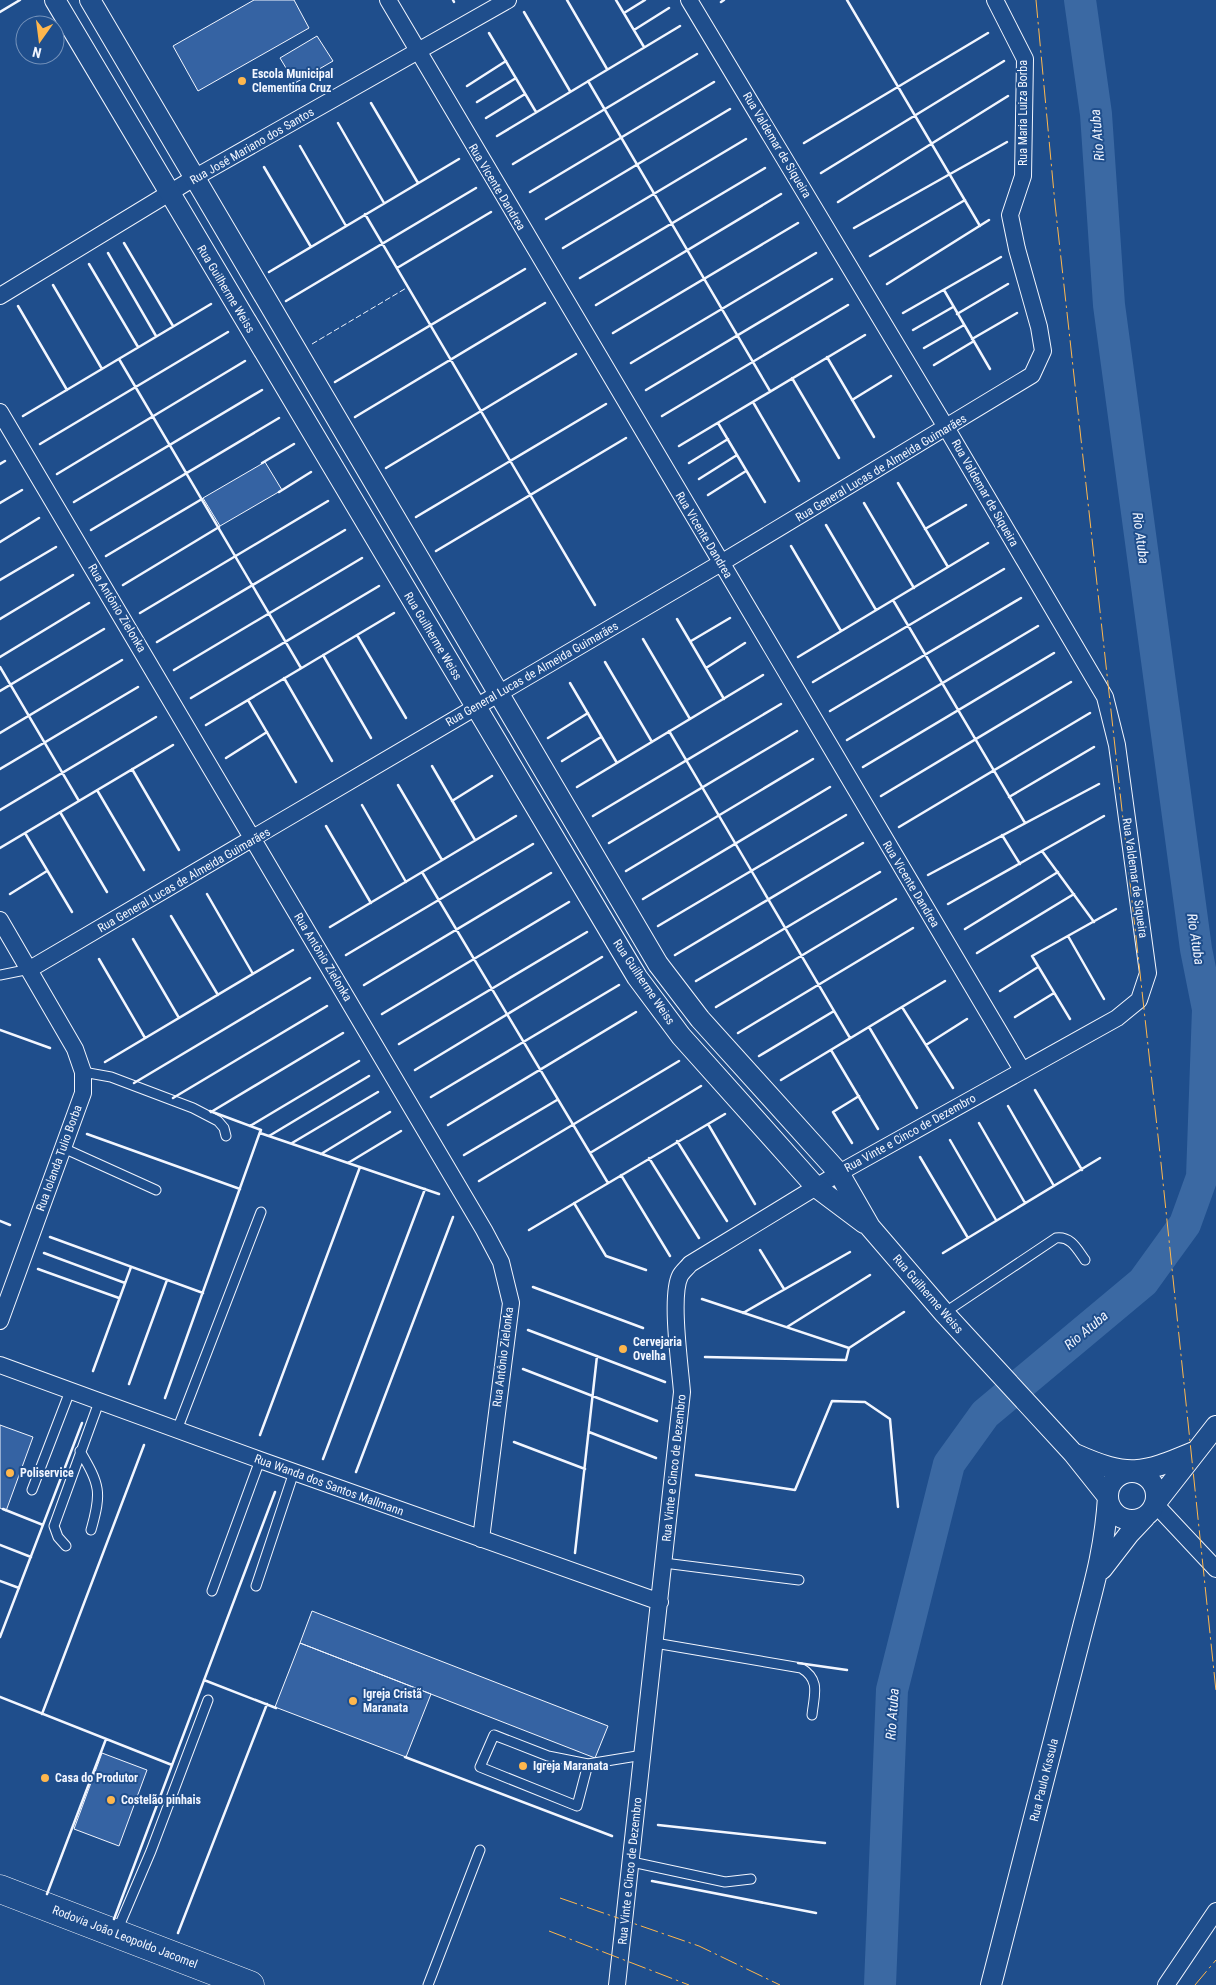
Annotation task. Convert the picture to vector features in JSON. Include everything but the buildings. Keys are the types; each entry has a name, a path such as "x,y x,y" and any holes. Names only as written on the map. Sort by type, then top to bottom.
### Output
{"highway":[{"name":"Rodovia João Leopoldo Jacomel","path":"0,1889 250,1985"}],"street":[{"name":"Rua Guilherme Weiss","path":"55,0 476,708 658,1008 816,1187 870,1227"},
{"name":"Rua Guilherme Weiss","path":"90,0 658,964 678,993 839,1173 870,1227 944,1313 1074,1453"},
{"name":"Rua Vicente Dandrea","path":"388,0 417,52 1022,1070"},
{"name":"Rua José Mariano dos Santos","path":"0,296 194,178 508,0"},
{"name":"Rua Valdemar de Siqueira","path":"689,0 947,429 1105,697 1117,745 1148,974 1139,1000"},
{"name":"Rua Maria Luiza Borba","path":"996,0 1025,60 1023,176 1010,214 1017,248 1039,326 1043,351 1032,375"},
{"name":"Rua General Lucas de Almeida Guimarães","path":"30,970 254,840 947,429 1032,375"},
{"name":"Rua Antônio Zielonka","path":"0,412 484,1230 501,1262 511,1304 481,1539"},
{"name":"Rua Iolanda Tulio Borba","path":"0,920 75,1049 83,1072 82,1093 0,1321"},
{"name":"Rua Vinte e Cinco de Dezembro","path":"617,1985 632,1862 682,1392 676,1308 676,1290 680,1276 690,1264 839,1173 1117,1018 1139,1000"},
{"name":"Rua Wanda dos Santos Mallmann","path":"0,1365 260,1460 660,1602"},
{"name":"Rua Paulo Kissula","path":"1098,1575 1115,1551 1216,1426"},
{"name":"Rua Paulo Kissula","path":"1132,1472 1157,1466 1194,1452"},
{"path":"1074,1453 1095,1463 1140,1473 1152,1482 1157,1497 1150,1510 1129,1520 1121,1518 1110,1505 1108,1497 1074,1453"},
{"path":"1108,1497 1113,1482 1118,1477 1132,1472"},
{"name":"Rua Paulo Kissula","path":"991,1985 1098,1575 1104,1542 1108,1497"},
{"path":"1150,1510 1216,1569"},
{"path":"1166,1985 1216,1911"}],"lane":[{"path":"0,975 30,970"},
{"path":"83,1072 110,1077 193,1108 218,1120 224,1128 226,1136"},
{"path":"62,1147 156,1190"},
{"path":"177,1430 261,1212"},
{"path":"944,1313 1056,1238 1063,1237 1069,1240 1085,1260"},
{"path":"32,1490 70,1391"},
{"path":"66,1546 58,1536 54,1526 99,1402"},
{"path":"80,1451 98,1487 98,1506 91,1530"},
{"path":"212,1591 260,1460"},
{"path":"256,1586 294,1472"},
{"path":"664,1563 799,1580"},
{"path":"655,1643 801,1668 811,1674 815,1684 812,1715"},
{"path":"116,1934 151,1851 208,1700"},
{"path":"588,1764 577,1806 480,1767 494,1735 548,1756 588,1764 643,1755"},
{"path":"428,1985 480,1850"},
{"path":"632,1862 725,1882 751,1879"}],"waterway":[{"name":"Rio Atuba","path":"880,1985 892,1690 949,1464 985,1414 1143,1282 1185,1224 1202,1177 1208,1009 1196,949 1109,305 1096,114 1080,0"}],"fence":[{"path":"312,344 408,287"}],"wall":[{"path":"0,12 20,0"},
{"path":"567,0 607,69"},
{"path":"616,0 644,47"},
{"path":"624,13 645,0"},
{"path":"847,0 980,226"},
{"path":"634,30 669,8"},
{"path":"524,12 570,91"},
{"path":"497,136 680,26"},
{"path":"489,33 536,112"},
{"path":"804,143 988,33"},
{"path":"513,164 697,54"},
{"path":"467,86 506,61"},
{"path":"821,173 1004,61"},
{"path":"477,102 516,78"},
{"path":"588,81 770,391"},
{"path":"530,192 714,82"},
{"path":"486,118 525,94"},
{"path":"838,202 1008,96"},
{"path":"371,103 418,183"},
{"path":"546,219 730,109"},
{"path":"338,123 384,203"},
{"path":"563,248 746,139"},
{"path":"854,228 1007,142"},
{"path":"300,146 346,226"},
{"path":"269,272 459,159"},
{"path":"264,167 311,247"},
{"path":"580,278 765,168"},
{"path":"286,301 476,188"},
{"path":"596,305 781,194"},
{"path":"870,256 965,200"},
{"path":"397,268 491,212"},
{"path":"365,214 595,605"},
{"path":"887,284 989,220"},
{"path":"613,333 798,223"},
{"path":"124,243 173,326"},
{"path":"108,253 156,336"},
{"path":"631,363 816,253"},
{"path":"903,313 1001,257"},
{"path":"89,264 138,347"},
{"path":"335,382 525,269"},
{"path":"646,390 832,279"},
{"path":"957,314 1008,284"},
{"path":"53,285 102,369"},
{"path":"944,290 990,369"},
{"path":"355,417 545,303"},
{"path":"23,416 211,304"},
{"path":"662,416 848,305"},
{"path":"18,306 67,390"},
{"path":"913,330 953,307"},
{"path":"972,339 1017,313"},
{"path":"924,348 964,325"},
{"path":"40,444 228,332"},
{"path":"679,446 865,335"},
{"path":"934,365 974,341"},
{"path":"386,468 576,354"},
{"path":"827,357 874,437"},
{"path":"119,359 301,668"},
{"path":"57,474 245,361"},
{"path":"852,400 891,376"},
{"path":"792,378 839,458"},
{"path":"74,502 262,390"},
{"path":"753,402 799,481"},
{"path":"416,517 606,404"},
{"path":"91,530 279,418"},
{"path":"718,423 765,502"},
{"path":"436,551 626,438"},
{"path":"689,463 728,439"},
{"path":"262,463 294,444"},
{"path":"699,479 737,455"},
{"path":"0,464 5,461"},
{"path":"708,495 746,471"},
{"path":"279,492 311,472"},
{"path":"898,483 948,567"},
{"path":"0,503 22,490"},
{"path":"106,556 202,499"},
{"path":"140,613 328,501"},
{"path":"864,503 914,588"},
{"path":"925,529 966,505"},
{"path":"0,542 39,518"},
{"path":"826,525 876,610"},
{"path":"123,585 219,527"},
{"path":"157,642 345,530"},
{"path":"798,657 988,543"},
{"path":"791,546 841,631"},
{"path":"0,580 56,547"},
{"path":"174,670 362,558"},
{"path":"813,682 1004,569"},
{"path":"0,619 73,575"},
{"path":"191,698 379,586"},
{"path":"830,711 1021,598"},
{"path":"893,600 1025,823"},
{"path":"0,657 89,603"},
{"path":"206,725 394,613"},
{"path":"691,641 730,618"},
{"path":"677,619 724,699"},
{"path":"847,740 1038,626"},
{"path":"0,691 104,629"},
{"path":"357,635 406,718"},
{"path":"643,639 690,719"},
{"path":"706,668 745,643"},
{"path":"863,767 1054,653"},
{"path":"323,655 371,738"},
{"path":"0,733 122,660"},
{"path":"605,662 652,742"},
{"path":"0,667 79,801"},
{"path":"577,787 763,675"},
{"path":"284,678 332,761"},
{"path":"881,796 1071,682"},
{"path":"570,683 617,763"},
{"path":"0,769 138,687"},
{"path":"248,700 296,782"},
{"path":"593,816 781,704"},
{"path":"548,738 588,713"},
{"path":"899,827 1090,713"},
{"path":"0,810 156,717"},
{"path":"669,731 850,1038"},
{"path":"609,843 797,731"},
{"path":"226,758 267,732"},
{"path":"562,761 601,737"},
{"path":"0,848 173,745"},
{"path":"1009,797 1094,747"},
{"path":"626,871 813,759"},
{"path":"432,766 475,840"},
{"path":"132,769 179,850"},
{"path":"452,801 492,776"},
{"path":"928,875 1099,784"},
{"path":"398,785 442,860"},
{"path":"643,899 830,787"},
{"path":"97,790 144,870"},
{"path":"362,805 406,882"},
{"path":"60,812 107,892"},
{"path":"658,926 846,815"},
{"path":"330,927 516,816"},
{"path":"948,904 1104,816"},
{"path":"326,826 371,903"},
{"path":"25,833 72,912"},
{"path":"1002,835 1020,864"},
{"path":"675,955 863,843"},
{"path":"346,955 533,844"},
{"path":"1042,851 1094,922"},
{"path":"10,894 47,871"},
{"path":"422,872 608,1183"},
{"path":"696,981 880,872"},
{"path":"965,929 1058,872"},
{"path":"364,985 551,873"},
{"path":"207,894 253,974"},
{"path":"977,953 1074,894"},
{"path":"716,1007 896,899"},
{"path":"382,1014 569,902"},
{"path":"1070,1019 1032,956 1116,909"},
{"path":"171,916 218,995"},
{"path":"738,1033 913,928"},
{"path":"399,1044 587,932"},
{"path":"1068,936 1104,999"},
{"path":"133,939 179,1018"},
{"path":"105,1062 293,950"},
{"path":"415,1070 602,957"},
{"path":"99,959 145,1038"},
{"path":"1000,991 1038,967"},
{"path":"134,1083 310,978"},
{"path":"781,1080 945,981"},
{"path":"431,1097 619,985"},
{"path":"1015,1017 1054,993"},
{"path":"173,1098 327,1006"},
{"path":"902,1007 953,1088"},
{"path":"759,1056 834,1011"},
{"path":"448,1125 636,1012"},
{"path":"926,1045 967,1019"},
{"path":"869,1027 917,1108"},
{"path":"0,1030 50,1048"},
{"path":"211,1112 343,1033"},
{"path":"831,1050 878,1129"},
{"path":"250,1126 359,1061"},
{"path":"479,1181 679,1061"},
{"path":"269,1136 369,1076"},
{"path":"590,1153 701,1086"},
{"path":"1035,1090 1082,1170"},
{"path":"292,1143 378,1092"},
{"path":"852,1143 833,1112 859,1096"},
{"path":"464,1155 557,1100"},
{"path":"1008,1106 1054,1186"},
{"path":"210,1111 261,1130 260,1133 439,1194"},
{"path":"321,1154 390,1112"},
{"path":"529,1230 725,1114"},
{"path":"979,1123 1025,1203"},
{"path":"708,1124 755,1204"},
{"path":"348,1163 401,1131"},
{"path":"165,1398 260,1132"},
{"path":"87,1134 240,1189"},
{"path":"950,1140 996,1220"},
{"path":"677,1141 727,1221"},
{"path":"920,1157 968,1238"},
{"path":"649,1158 699,1238"},
{"path":"943,1253 1100,1158"},
{"path":"260,1435 360,1167"},
{"path":"621,1175 670,1256"},
{"path":"323,1459 425,1189"},
{"path":"574,1203 606,1256 646,1270"},
{"path":"356,1472 453,1217"},
{"path":"0,1221 10,1225"},
{"path":"50,1237 203,1293"},
{"path":"760,1250 784,1289"},
{"path":"743,1313 850,1252"},
{"path":"44,1253 125,1283"},
{"path":"93,1371 131,1267"},
{"path":"38,1269 119,1298"},
{"path":"787,1327 870,1275"},
{"path":"129,1384 167,1280"},
{"path":"533,1287 643,1328"},
{"path":"702,1299 849,1348"},
{"path":"705,1357 846,1360 849,1348 904,1312"},
{"path":"528,1330 665,1382"},
{"path":"575,1553 597,1356"},
{"path":"523,1369 657,1421"},
{"path":"696,1475 795,1490 832,1401 865,1402 890,1419 898,1507"},
{"path":"0,1637 82,1423"},
{"path":"589,1432 656,1458"},
{"path":"514,1442 585,1469"},
{"path":"42,1714 144,1445"},
{"path":"114,1919 275,1492"},
{"path":"3,1509 43,1525"},
{"path":"0,1545 31,1557"},
{"path":"0,1581 19,1588"},
{"path":"798,1663 847,1670"},
{"path":"204,1680 276,1708"},
{"path":"0,1697 172,1765"},
{"path":"178,1933 267,1704"},
{"path":"47,1894 106,1739"},
{"path":"405,1757 612,1836"},
{"path":"658,1825 825,1843"},
{"path":"652,1881 816,1913"}],"power":[{"path":"1036,0 1055,204 1161,1163 1216,1691"},
{"path":"560,1898 699,1946 780,1985"},
{"path":"549,1931 689,1985"},
{"path":"1195,1985 1216,1960"}],"place":[{"name":"Escola Municipal Clementina Cruz","path":"242,81"},
{"name":"Cervejaria Ovelha","path":"623,1349"},
{"name":"Poliservice","path":"10,1473"},
{"name":"Igreja Cristã Maranata","path":"353,1701"},
{"name":"Igreja Maranata","path":"523,1766"},
{"name":"Casa do Produtor","path":"45,1778"},
{"name":"Costelão pinhais","path":"111,1800"}]}
